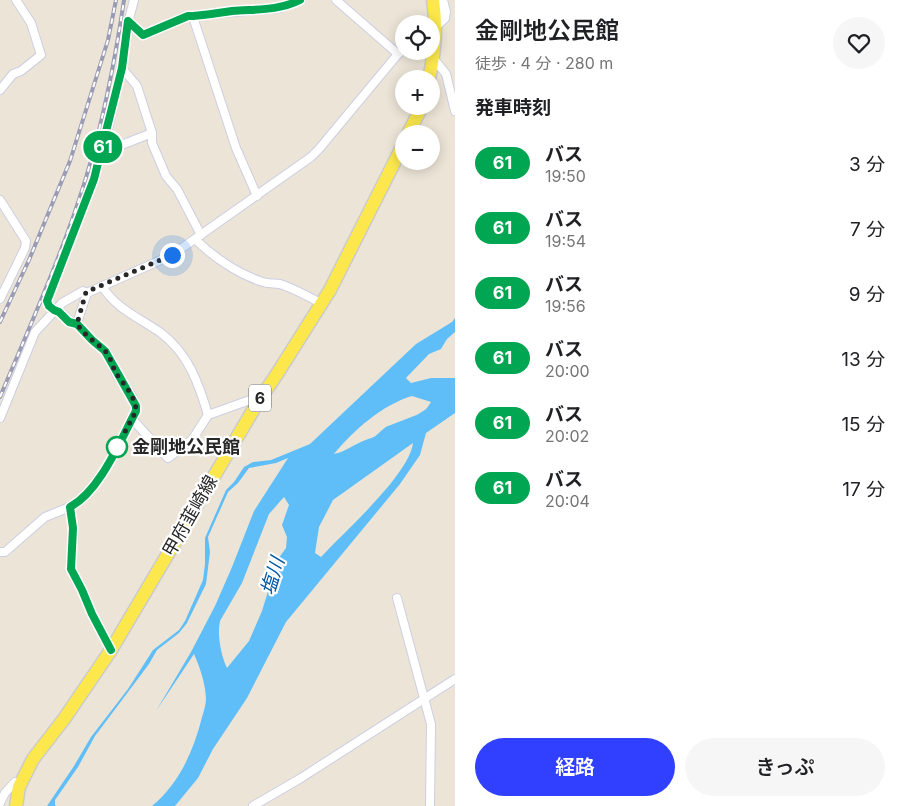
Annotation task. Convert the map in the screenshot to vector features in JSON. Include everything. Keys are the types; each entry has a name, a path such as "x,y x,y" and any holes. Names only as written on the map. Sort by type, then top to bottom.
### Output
{"main road":[{"path":"433,0 433,15"},
{"name":"甲府韮崎線","path":"16,806 17,784 111,650 258,402 322,304 347,259 395,161"}],"street":[{"path":"0,90 13,74 21,71 41,55 31,23 16,0"},
{"path":"0,552 5,552 45,517 78,502 99,479 136,411 136,406 126,386 116,373 110,357 77,324 69,322 59,312 49,306 47,301 94,179 122,68 128,21 134,0"},
{"path":"128,21 143,35 188,16 231,11 270,10 300,0"},
{"path":"336,0 395,47"},
{"path":"440,21 444,18 445,12 442,0"},
{"path":"193,16 236,148 257,196"},
{"path":"0,418 35,332 54,310 71,297 83,291 86,292 102,286 172,255 257,196 319,150 395,59"},
{"path":"435,60 446,74 455,111"},
{"path":"122,68 137,86 152,133 152,143 166,176 177,189 198,237 217,258 229,266 262,282 275,283 296,289 322,304"},
{"path":"446,74 455,72"},
{"path":"101,153 152,133"},
{"path":"0,200 26,241 25,248 0,298"},
{"path":"102,286 112,300 160,333 181,352 191,368 208,415"},
{"path":"77,324 86,292"},
{"path":"132,419 168,458 192,440 208,415 250,400 258,402"},
{"path":"70,507 73,528 71,569 111,650"},
{"path":"397,598 426,699 431,724 430,806"},
{"path":"253,806 301,778 455,679"},
{"path":"0,803 5,793 17,784"}],"water":[{"path":"455,318 455,332 447,339 441,349 429,354 406,378 411,383 431,378 455,378 455,413 426,433 420,455 400,484 286,622 247,698 213,749 198,778 175,806 152,806 178,777 184,766 195,742 206,703 205,686 194,654 156,711 191,652 215,606 254,511 288,458 276,463 249,468 238,483 228,492 208,537 210,552 206,584 187,623 179,633 157,650 149,664 95,736 78,767 55,800 56,806 47,806 91,737 128,689 153,650 179,630 185,621 203,580 205,538 226,490 244,467 253,462 271,460 310,444 416,344 452,322","holes":["412,396 431,402 410,426 399,433 374,437 334,454 369,419 390,405","413,443 409,456 388,487 321,557 315,553 319,527 333,500","284,497 289,505 282,525 287,537 286,548 278,559 262,611 249,641 227,668 220,645 220,621 242,583 269,514"]}],"waterway":[{"name":"塩川","path":"372,447 389,432 420,420 455,398"}],"railway":[{"path":"0,322 29,260 70,161 108,40 116,0"},
{"path":"0,397 56,263 85,181 108,91 124,0"}],"bus line":[{"name":"61","path":"111,650 71,569 73,528 70,507 78,502 99,479 136,411 136,406 105,351 77,324 69,322 59,312 49,306 47,301 94,179 122,68 128,21 143,35 188,16 231,11 270,10 300,0"}],"place":[{"name":"金剛地公民館","path":"117,447"}],"route":[{"path":"117,447 136,411 136,406 126,386 116,373 110,357 77,324 86,292 172,255"}]}
